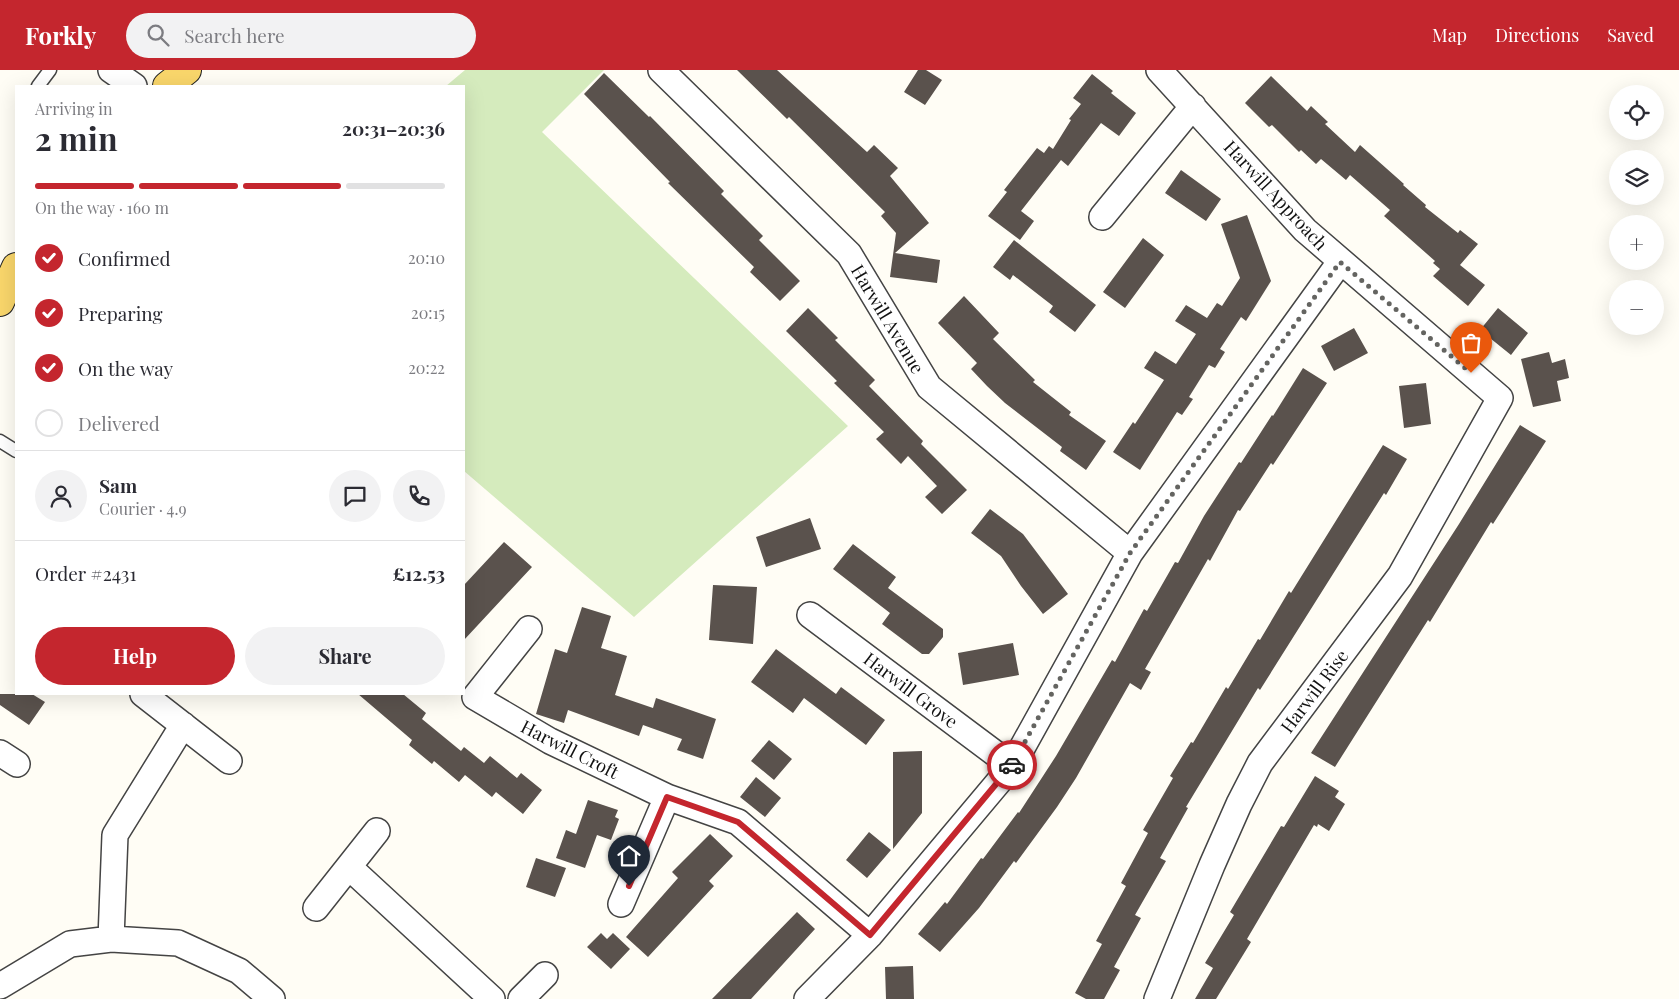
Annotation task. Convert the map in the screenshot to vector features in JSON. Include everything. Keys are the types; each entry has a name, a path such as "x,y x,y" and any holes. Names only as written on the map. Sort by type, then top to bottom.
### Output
{"main road":[{"path":"168,85 187,70"},
{"path":"0,302 15,269"}],"street":[{"path":"111,70 133,85"},
{"name":"Harwill Avenue","path":"661,70 849,254 929,387 1130,553"},
{"name":"Harwill Approach","path":"1159,70 1306,230 1340,262 1500,398"},
{"path":"1102,217 1193,106"},
{"path":"808,999 870,935 1012,766 1130,553 1340,262"},
{"name":"Harwill Rise","path":"1157,999 1212,865 1239,804 1260,764 1400,576 1500,398"},
{"name":"Harwill Grove","path":"810,614 1012,766"},
{"name":"Harwill Croft","path":"529,629 470,693 550,741 667,797 738,822 870,935"},
{"path":"144,695 229,761"},
{"path":"112,939 115,835 183,725"},
{"path":"621,904 667,797"},
{"path":"316,908 377,831"},
{"path":"349,866 492,999"},
{"path":"0,986 70,944 112,939 178,943 240,971 272,999"},
{"path":"521,999 545,975"}],"lane":[{"path":"39,85 50,70"},
{"path":"0,441 15,450"}],"green space":[{"path":"465,70 604,70 542,132 848,426 634,617 465,472 465,85 447,85"}],"building":[{"path":"737,70 777,70 867,152 874,145 898,168 890,176 929,223 895,253 940,260 937,283 890,277 896,233 881,216 885,212 789,117 787,119"},
{"path":"918,70 926,70 942,80 925,105 904,92"},
{"path":"604,73 650,116 724,191 721,194 763,236 759,240 800,281 780,301 750,272 754,267 668,183 670,182 584,94"},
{"path":"1092,74 1113,91 1111,93 1136,113 1119,136 1101,123 1068,166 1061,160 1021,211 1034,221 1020,240 988,216 1007,192 1004,190 1037,148 1044,153 1049,146 1053,149 1071,120 1069,119 1081,104 1073,98"},
{"path":"1271,76 1307,111 1311,106 1328,122 1325,124 1355,152 1360,145 1404,184 1426,205 1425,207 1458,233 1460,230 1478,244 1460,265 1485,285 1468,306 1433,276 1440,269 1433,263 1435,261 1384,216 1390,210 1350,175 1346,180 1321,159 1316,164 1301,150 1299,152 1272,125 1269,127 1245,103"},
{"path":"1181,170 1221,199 1206,221 1165,193"},
{"path":"1247,215 1271,281 1246,321 1241,317 1220,349 1225,352 1215,368 1209,365 1189,397 1193,399 1182,415 1177,412 1140,470 1113,452 1133,422 1135,424 1164,380 1144,368 1155,351 1176,364 1196,334 1175,321 1186,305 1207,318 1217,303 1222,306 1240,278 1221,224"},
{"path":"1143,238 1164,255 1125,308 1103,292"},
{"path":"1014,240 1096,305 1075,332 1049,312 1053,306 1013,275 1010,280 993,267"},
{"path":"964,296 999,333 993,339 1035,380 1033,382 1071,412 1069,415 1106,441 1086,470 1060,451 1062,447 1005,403 987,386 971,369 977,363 938,323"},
{"path":"808,308 838,338 835,340 875,380 869,386 923,441 921,444 967,490 942,514 925,497 937,486 908,456 901,464 876,439 884,432 834,383 837,381 786,331"},
{"path":"1498,308 1528,333 1511,355 1480,330"},
{"path":"1354,328 1368,353 1334,371 1321,346"},
{"path":"1549,352 1552,363 1565,359 1569,378 1557,381 1561,401 1533,407 1521,359"},
{"path":"1303,368 1327,383 1273,465 1271,463 1240,511 1238,510 1210,561 1208,559 1145,669 1151,672 1141,690 1130,683 1076,778 1057,807 1016,863 1014,861 979,908 940,952 918,934 945,902 947,904 981,858 983,859 1019,813 1056,756 1112,660 1115,662 1144,609 1147,611 1175,562 1178,563 1204,516 1239,462 1241,463 1273,416"},
{"path":"1426,383 1431,424 1404,428 1399,386"},
{"path":"1520,425 1546,441 1493,524 1491,522 1430,622 1428,620 1335,767 1311,753 1459,524"},
{"path":"1383,445 1407,459 1386,495 1384,493 1260,690 1258,688 1186,807 1188,808 1160,858 1166,861 1135,915 1141,918 1114,967 1120,970 1104,999 1086,999 1075,993 1102,944 1096,941 1126,886 1121,883 1148,833 1143,830 1173,778 1170,776 1191,742 1193,743 1226,687 1228,689 1258,639 1260,640 1289,591 1291,593"},
{"path":"990,509 1023,534 1068,594 1043,614 1001,556 971,533"},
{"path":"810,518 821,549 766,567 756,537"},
{"path":"504,542 532,567 465,639 465,584"},
{"path":"853,544 896,577 888,588 943,629 943,637 929,654 922,654 882,624 890,613 833,569"},
{"path":"713,585 757,587 753,644 709,640"},
{"path":"582,607 611,616 601,648 627,656 615,695 653,708 656,698 716,719 703,759 677,750 682,739 643,725 639,736 568,710 564,723 536,714 555,649 567,653"},
{"path":"1013,643 1019,675 963,685 958,653"},
{"path":"776,649 836,694 841,687 885,720 866,745 804,698 793,713 751,682"},
{"path":"0,694 34,695 45,702 29,725 0,705"},
{"path":"359,695 404,695 426,713 422,719 461,751 464,747 484,763 490,756 517,778 521,773 542,790 523,814 496,792 492,797 465,775 459,782 434,761 432,764 409,745 412,740"},
{"path":"769,740 792,759 774,780 751,761"},
{"path":"922,751 922,813 893,849 893,752"},
{"path":"1315,776 1339,791 1335,797 1345,804 1329,831 1318,824 1317,827 1314,825 1247,939 1251,942 1216,999 1195,999 1213,968 1205,963 1234,915 1230,912 1281,826 1284,827"},
{"path":"756,777 781,798 765,817 740,797"},
{"path":"588,800 618,810 615,817 619,819 611,840 597,835 585,868 556,858 566,830 576,834"},
{"path":"869,832 891,850 867,878 846,860"},
{"path":"710,834 733,856 709,881 714,886 648,957 626,937 678,878 672,872"},
{"path":"536,858 566,868 555,897 526,887"},
{"path":"797,912 815,929 751,999 712,999"},
{"path":"601,933 607,939 613,933 630,949 611,969 587,947"},
{"path":"913,966 914,999 886,999 885,967"}],"way so far":[{"path":"1012,765 1130,553 1340,262 1471,373"}],"route":[{"path":"629,886 667,797 738,822 870,935 1012,765"}]}
